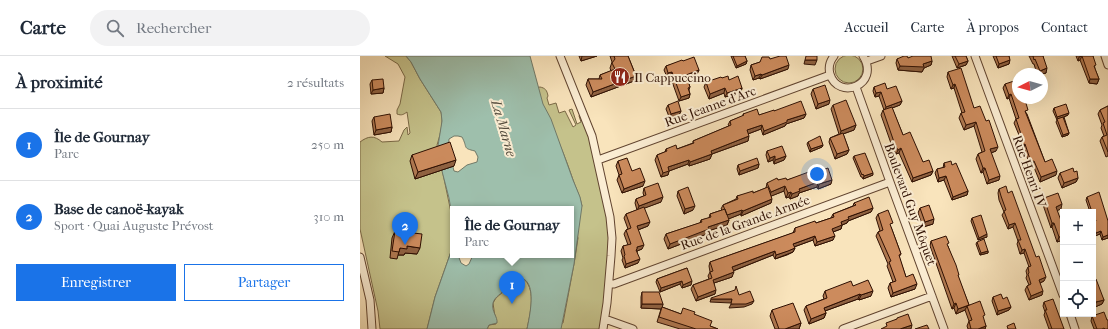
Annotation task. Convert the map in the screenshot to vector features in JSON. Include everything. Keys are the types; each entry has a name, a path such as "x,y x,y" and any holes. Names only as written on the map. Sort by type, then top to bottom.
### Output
{"street":[{"path":"560,56 592,136 612,226 609,284 603,329"},
{"path":"834,56 830,63 830,75 833,80 843,87 850,88 856,86 865,79 868,67 865,59 881,56"},
{"name":"Rue Henri IV","path":"975,56 1060,287"},
{"path":"1105,56 1108,65"},
{"name":"Rue Jeanne d'Arc","path":"598,160 830,75"},
{"name":"Boulevard Guy Môquet","path":"856,86 944,329"},
{"name":"Rue de la Grande Armée","path":"609,284 614,284 890,182"},
{"path":"360,257 372,314 372,329"},
{"path":"360,294 368,291"},
{"path":"843,329 932,296"},
{"path":"1071,317 1076,329"},
{"path":"605,319 633,329"}],"shaded area":[{"path":"849,55 859,59 863,69 859,79 849,83 839,79 835,69 839,59"},
{"path":"385,56 406,56 441,112 442,116 437,145 450,208 450,254 435,297 427,329 380,329 378,311 360,229 360,142 371,137 374,137 382,142 399,141 407,127 408,135 410,133 407,112 402,115 397,114 405,77 398,64"},
{"path":"540,87 546,91 549,105 556,103 559,113 565,111 573,127 576,125 569,110 572,109 577,124 581,122 579,116 580,114 589,134 609,227 606,288 600,329 558,329 560,324 563,323 578,238 574,228 574,216 582,206 555,132 535,88"},
{"path":"517,277 525,280 530,291 530,317 527,329 487,329 489,325 496,324 493,303 504,291 508,283"}],"water":[{"name":"La Marne","path":"406,56 530,56 543,104 551,119 582,206 574,264 561,329 527,329 531,293 526,281 518,277 511,280 504,291 494,301 493,309 497,318 497,323 489,325 487,329 427,329 435,297 450,254 450,258 459,258 461,263 466,266 469,264 472,258 574,258 574,206 450,206 437,152 442,121 441,112","holes":["454,136 462,137 466,147 475,151 478,157 477,162 467,165 458,172 454,171 448,149 449,139"]}],"building":[{"name":"Il Cappuccino","path":"614,56 628,56 636,76 593,92 588,79 602,79 600,75 615,69 612,63 615,59"},
{"path":"733,56 745,56 747,61 737,66"},
{"path":"786,56 789,65 762,75 755,76 751,65 760,62 762,57 769,57 770,59"},
{"path":"806,56 817,56 817,60 805,60"},
{"path":"907,56 908,58 913,56 931,56 932,61 923,64 924,67 900,66 897,59"},
{"path":"955,56 966,56 968,61 959,64"},
{"path":"996,56 1009,56 1010,60 999,64"},
{"path":"1033,56 1043,56 1047,68 1039,68 1035,59 1034,60"},
{"path":"1082,56 1093,56 1096,65 1094,66 1099,79 1090,79"},
{"path":"694,57 699,70 686,75 690,87 688,88 690,94 681,97 672,72 668,73 666,66"},
{"path":"961,68 974,108 980,106 986,121 989,120 998,147 990,149 1000,176 989,180 978,154 985,151 976,122 966,125 961,113 965,112 955,84 953,85 948,72"},
{"path":"728,76 729,80 738,76 742,88 727,93 725,88 710,94 706,82"},
{"path":"383,79 384,88 373,90 372,80"},
{"path":"1012,82 1012,97 1011,94 1009,95 1005,84"},
{"path":"885,83 887,89 896,86 902,101 886,107 881,92 876,93 874,87"},
{"path":"825,85 830,100 818,104 813,89"},
{"path":"846,100 856,125 841,131 833,105"},
{"path":"678,101 681,111 671,114 668,105"},
{"path":"801,101 806,114 787,120 787,122 764,131 762,125 747,130 749,136 711,151 712,154 690,162 689,160 668,167 669,171 663,173 657,155 667,151 666,149 676,145 677,149 694,143 693,141 731,125 730,121 757,109 759,115"},
{"path":"1014,104 1026,104 1028,110 1025,111 1045,162 1052,159 1057,171 1041,177 1034,161 1031,162 1025,144 1022,145 1019,135 1021,134 1016,119 1019,118"},
{"path":"1066,104 1069,113 1057,117 1054,108"},
{"path":"1108,106 1108,152 1102,137 1107,135 1103,123 1105,122 1100,110"},
{"path":"892,107 903,135 910,132 923,162 929,160 933,171 913,178 901,148 898,150 895,145 883,110"},
{"path":"390,114 392,127 376,130 374,117"},
{"path":"1063,117 1069,133 1063,135 1057,119"},
{"path":"843,133 849,150 837,154 830,138"},
{"path":"820,136 823,145 811,149 808,142"},
{"path":"450,142 456,160 418,172 412,155"},
{"path":"782,146 786,156 775,160 775,156 770,158 767,151"},
{"path":"865,153 873,173 864,176 863,174 862,175 854,156"},
{"path":"627,158 632,171 640,168 645,181 624,189 619,175 622,174 618,161"},
{"path":"757,158 759,164 740,171 738,165"},
{"path":"951,161 952,165 956,163 968,191 953,197 946,176 939,178 937,169 945,167 944,163"},
{"path":"828,168 832,180 819,184 818,182 799,189 800,191 792,194 791,192 788,193 785,186 771,192 767,183 777,178 778,180 786,178 787,180 814,170 814,172 817,170 817,172"},
{"path":"1073,168 1074,172 1077,171 1078,178 1064,183 1060,173"},
{"path":"658,183 663,197 639,206 636,199 646,195 644,188"},
{"path":"1006,186 1008,193 1012,191 1036,257 1039,256 1046,277 1039,280 1043,291 1031,296 1027,286 1031,284 1028,274 1028,267 1031,266 1025,249 1022,250 1018,240 1021,240 1015,223 1009,225 999,189"},
{"path":"688,187 695,206 685,209 678,191"},
{"path":"768,187 772,199 743,211 742,210 727,215 723,205 738,199 737,196 753,191 753,193"},
{"path":"1099,192 1108,221 1108,235 1103,237 1101,231 1096,233 1096,209 1091,209 1087,197"},
{"path":"1058,193 1062,204 1056,207 1060,218 1060,237 1054,223 1052,223 1044,198"},
{"path":"869,197 873,208 848,217 849,219 841,222 842,225 832,229 835,236 817,242 815,236 793,244 795,248 788,251 776,255 775,251 732,267 734,272 713,280 716,290 698,297 693,285 712,278 710,272 713,271 710,262 795,232 795,228 815,221 816,223 834,217 833,214 856,205 854,203"},
{"path":"929,205 934,219 925,222 920,208"},
{"path":"644,207 650,222 637,226 644,245 637,247 636,250 640,259 626,264 623,246 631,244 626,230 631,228 626,214"},
{"path":"725,209 729,220 708,227 709,229 670,244 666,234 702,222 701,220 711,217 710,214"},
{"path":"888,210 893,223 890,224 901,254 899,255 906,277 913,274 917,284 893,293 890,283 896,281 889,262 891,261 878,232 883,230 878,214"},
{"path":"981,215 987,234 979,238 972,218"},
{"path":"395,231 422,234 420,248 407,246 407,249 400,248 399,252 392,251"},
{"path":"946,236 949,243 947,244 956,265 969,305 958,309 956,303 954,304 931,241"},
{"path":"984,239 988,251 981,253 977,242"},
{"path":"687,268 692,281 683,285 682,281 661,288 657,279"},
{"path":"1096,279 1104,300 1096,302"},
{"path":"868,280 873,291 860,294 824,308 826,313 811,319 806,306 827,298 825,291 851,281 853,286"},
{"path":"736,286 739,295 750,291 754,301 746,304 731,304 732,299 711,299 735,290"},
{"path":"642,292 659,292 663,304 642,304"},
{"path":"1001,294 1003,299 1007,297 1011,307 998,311 993,297"},
{"path":"1053,299 1064,329 1052,329 1045,310 1047,310 1044,302"},
{"path":"980,301 985,315 983,316 986,326 978,329 971,329 969,321 972,320 967,306"},
{"path":"793,303 801,323 785,329 779,329 772,310"},
{"path":"662,307 681,314 683,308 695,312 694,314 712,321 710,326 718,329 696,329 659,317"},
{"path":"1104,312 1108,320 1108,329 1097,329 1092,317 1096,317 1096,315"},
{"path":"908,314 912,325 900,329 881,329 887,326 886,323"},
{"path":"1014,323 1016,329 1008,329 1007,326"},
{"path":"927,325 929,329 915,329"}],"place":[{"name":"Il Cappuccino","path":"620,77"},
{"name":"Base de canoë-kayak","path":"405,245"},
{"name":"Île de Gournay","path":"512,304"}]}
